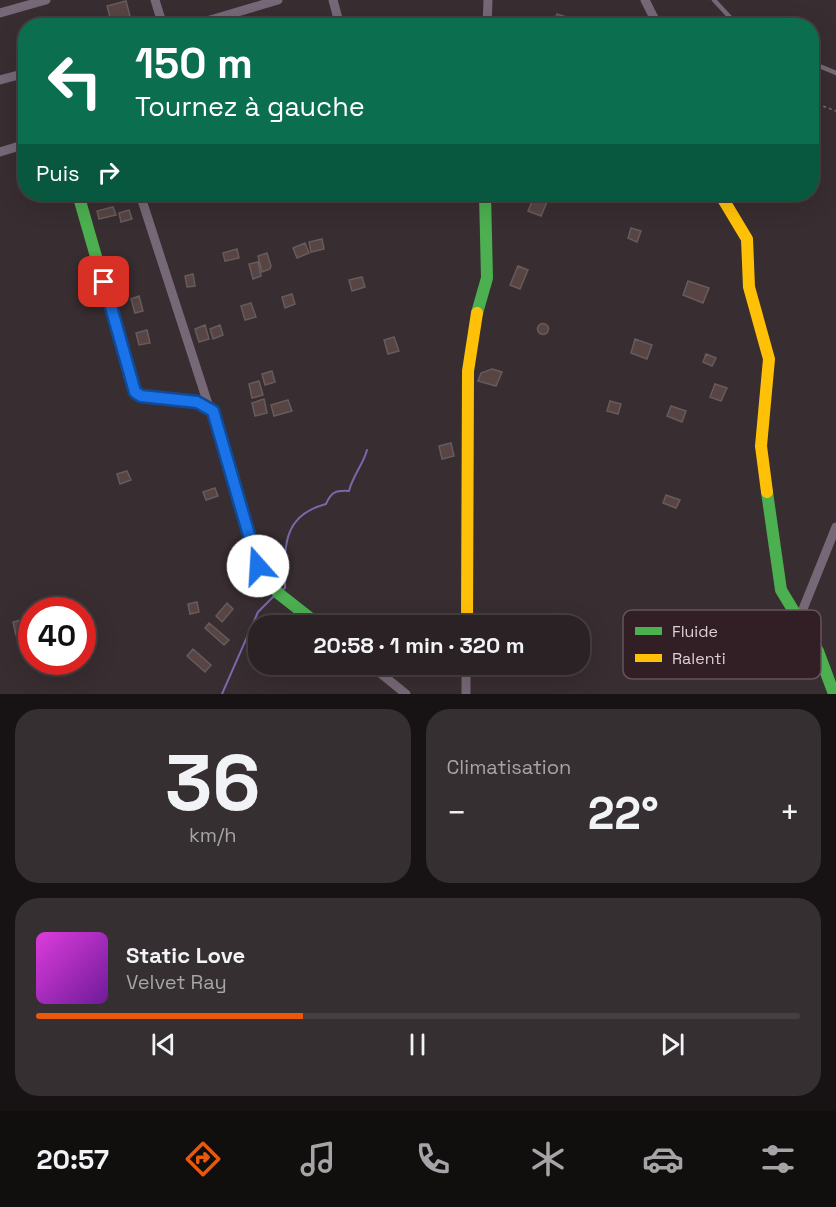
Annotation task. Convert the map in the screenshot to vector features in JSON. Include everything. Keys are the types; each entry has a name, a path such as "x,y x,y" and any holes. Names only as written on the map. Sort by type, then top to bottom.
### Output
{"street":[{"path":"0,13 46,0"},
{"path":"155,0 161,18"},
{"path":"217,18 278,0"},
{"path":"333,0 338,18"},
{"path":"487,18 488,0"},
{"path":"645,0 654,18"},
{"path":"0,80 18,75"},
{"path":"0,152 18,146"},
{"path":"80,201 135,392 141,396 197,402 213,411 258,566 278,594 306,615"},
{"path":"142,201 209,407"},
{"path":"467,615 468,371 476,318 487,278 485,201"},
{"path":"724,201 747,238 749,287 769,359 761,446 781,590 793,610"},
{"path":"803,610 836,527"},
{"path":"821,659 834,694"},
{"path":"383,675 406,694"},
{"path":"466,675 466,694"}],"lane":[{"path":"714,0 731,18"},
{"path":"819,66 836,73"}],"path":[{"path":"819,105 836,111"}],"building":[{"path":"126,1 130,16 110,18 107,6"},
{"path":"557,14 570,18 556,18"},
{"path":"532,201 547,202 541,216 528,211"},
{"path":"113,207 116,215 99,219 97,211"},
{"path":"129,210 132,219 121,222 119,213"},
{"path":"631,228 641,231 637,242 628,238"},
{"path":"322,239 324,249 311,252 309,242"},
{"path":"305,243 309,253 297,258 293,248"},
{"path":"237,249 239,258 225,261 223,253"},
{"path":"267,253 271,266 270,269 262,272 258,256"},
{"path":"258,262 261,276 253,279 249,264"},
{"path":"518,266 528,270 520,289 510,285"},
{"path":"193,274 195,286 187,287 185,276"},
{"path":"362,277 365,287 352,291 349,280"},
{"path":"688,281 709,288 703,303 683,295"},
{"path":"292,294 295,304 285,308 282,297"},
{"path":"139,296 143,311 135,313 131,299"},
{"path":"251,303 256,317 245,320 241,306"},
{"path":"543,324 547,325 547,333 543,334 539,333 538,329 539,325"},
{"path":"205,325 209,339 199,342 195,329"},
{"path":"220,325 223,335 213,339 210,329"},
{"path":"147,330 150,343 139,345 136,333"},
{"path":"394,337 399,351 388,354 384,340"},
{"path":"635,339 652,345 647,359 631,353"},
{"path":"706,354 716,358 712,366 703,362"},
{"path":"492,369 502,372 496,386 478,381 481,373"},
{"path":"272,371 275,382 265,385 262,374"},
{"path":"259,381 263,395 252,398 249,384"},
{"path":"715,384 727,388 721,401 710,397"},
{"path":"264,399 267,413 255,416 252,403"},
{"path":"288,400 292,411 274,416 271,405"},
{"path":"610,401 621,404 618,414 607,411"},
{"path":"671,406 686,411 682,422 667,416"},
{"path":"451,443 454,456 442,459 439,446"},
{"path":"127,471 131,480 120,484 117,474"},
{"path":"215,488 218,496 206,500 203,492"},
{"path":"666,495 680,500 676,508 663,503"},
{"path":"197,602 199,612 190,614 188,604"},
{"path":"227,603 233,609 222,622 216,616"},
{"path":"18,621 18,634 16,635 13,622"},
{"path":"209,623 229,640 224,645 205,628"},
{"path":"193,649 211,665 205,672 187,656"}],"waterway":[{"path":"281,591 285,588 286,548 293,526 311,509 326,504 335,493 349,491 367,450"},
{"path":"222,694 258,612 274,596"}],"traffic: fast":[{"path":"80,201 135,392 141,396 197,402 213,411 258,566 278,593 306,615"},
{"path":"477,313 487,278 485,201"},
{"path":"767,492 781,590 793,610"},
{"path":"821,659 834,694"}],"traffic: slow":[{"path":"724,201 747,239 749,287 769,359 761,446 767,492"},
{"path":"467,615 468,371 477,313"}],"route":[{"path":"104,282 135,392 141,396 153,398 197,402 213,411 258,566"}]}
